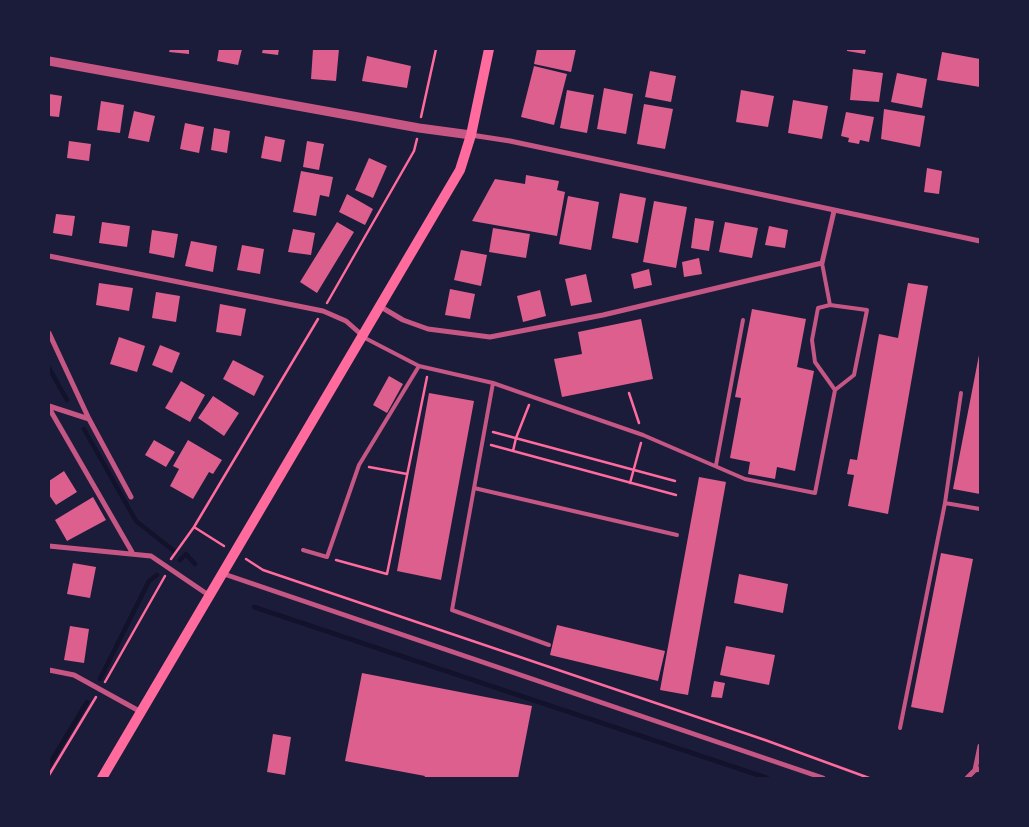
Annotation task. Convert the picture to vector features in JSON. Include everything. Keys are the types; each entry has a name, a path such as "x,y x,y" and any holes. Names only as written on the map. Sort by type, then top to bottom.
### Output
{"main road":[{"path":"102,778 224,574 460,170 471,135 489,49"}],"street":[{"path":"49,61 419,128 510,141 980,241"},
{"path":"381,307 403,320 428,329 490,337 603,315 822,264 834,211"},
{"path":"49,256 323,311 346,321 363,336"},
{"path":"49,333 89,419 132,497"},
{"path":"49,407 89,419"},
{"path":"49,407 132,552"},
{"path":"49,546 132,552 151,556 210,597"},
{"path":"224,574 823,778"},
{"path":"49,670 74,675 142,712"},
{"path":"967,778 978,769 980,746"}],"lane":[{"path":"822,264 830,305"},
{"path":"363,336 418,366 493,383 643,435 745,478 815,492 835,390 854,375 867,310 830,305 818,308 812,340 815,362 835,390"},
{"path":"716,465 743,320"},
{"path":"303,550 327,557 359,465 418,366"},
{"path":"493,383 452,610 548,645"},
{"path":"900,728 944,503 961,393"},
{"path":"474,488 677,535"},
{"path":"944,503 980,509"}],"path":[{"path":"49,775 165,577 171,557 194,527 323,311 414,151 436,49"},
{"path":"327,557 387,574 429,367"},
{"path":"630,393 643,435 630,483"},
{"path":"514,451 516,438 533,397"},
{"path":"485,429 675,481"},
{"path":"482,442 676,495"},
{"path":"359,465 407,474"},
{"path":"194,527 263,570 755,737 869,778"}],"building":[{"path":"170,49 189,49 189,54 169,52"},
{"path":"219,49 242,49 238,65 217,61"},
{"path":"263,49 279,49 278,55 262,53"},
{"path":"313,49 339,49 336,81 311,79"},
{"path":"537,49 576,49 571,72 534,64"},
{"path":"847,49 866,49 865,54 847,51"},
{"path":"942,52 980,59 980,87 937,80"},
{"path":"367,56 411,66 407,88 362,81"},
{"path":"534,66 567,74 554,125 521,117"},
{"path":"853,69 883,73 879,102 850,100"},
{"path":"650,71 676,76 671,102 645,97"},
{"path":"897,73 927,79 922,108 891,102"},
{"path":"604,88 633,94 626,134 597,129"},
{"path":"567,90 594,95 587,133 560,128"},
{"path":"741,90 774,96 768,127 736,122"},
{"path":"49,94 62,96 59,117 49,116"},
{"path":"793,100 828,106 822,139 788,133"},
{"path":"101,101 124,105 120,133 97,130"},
{"path":"644,104 673,109 665,149 637,144"},
{"path":"884,109 925,116 920,147 881,139"},
{"path":"134,111 155,116 149,142 128,138"},
{"path":"846,112 874,117 869,142 860,140 859,144 848,142 849,138 841,136"},
{"path":"185,123 204,127 199,153 180,149"},
{"path":"214,128 230,131 227,153 211,150"},
{"path":"265,136 285,140 281,162 261,158"},
{"path":"69,141 91,144 89,161 67,158"},
{"path":"307,141 324,144 319,170 303,167"},
{"path":"369,158 387,166 373,198 355,190"},
{"path":"927,168 942,171 939,194 924,192"},
{"path":"301,171 333,177 329,197 320,195 316,216 293,212"},
{"path":"526,175 559,181 557,190 565,192 557,236 472,221 495,179 525,184"},
{"path":"620,193 646,198 638,243 612,238"},
{"path":"347,194 373,209 365,225 339,212"},
{"path":"568,196 599,202 591,250 559,244"},
{"path":"654,201 687,207 676,268 643,262"},
{"path":"56,214 75,216 72,236 53,233"},
{"path":"695,218 714,221 709,251 691,248"},
{"path":"102,222 130,226 127,247 99,243"},
{"path":"337,222 354,232 317,293 300,282"},
{"path":"725,222 758,228 752,258 719,252"},
{"path":"769,226 788,230 785,248 765,245"},
{"path":"493,228 530,234 526,258 489,252"},
{"path":"293,229 315,233 311,255 288,252"},
{"path":"152,230 178,234 174,258 149,253"},
{"path":"191,241 217,246 213,272 185,266"},
{"path":"242,245 264,249 260,274 237,270"},
{"path":"461,250 487,255 481,286 454,280"},
{"path":"699,258 702,274 684,277 682,262"},
{"path":"649,269 652,285 634,289 631,274"},
{"path":"586,274 592,302 571,306 565,279"},
{"path":"99,283 133,288 129,311 96,305"},
{"path":"908,283 928,286 888,514 848,506 854,475 847,474 850,459 857,460 879,334 898,338"},
{"path":"450,289 475,294 470,319 445,315"},
{"path":"540,290 546,316 523,322 517,296"},
{"path":"156,292 180,296 176,322 152,318"},
{"path":"220,304 246,309 241,336 216,332"},
{"path":"752,309 806,319 797,367 814,371 795,471 777,467 775,479 748,474 750,462 730,458 741,398 735,397"},
{"path":"641,319 653,379 562,397 554,359 582,354 578,332"},
{"path":"119,337 145,346 137,372 110,364"},
{"path":"160,345 180,353 172,373 152,365"},
{"path":"980,355 980,494 953,489"},
{"path":"233,360 264,376 254,396 223,379"},
{"path":"389,376 403,384 387,413 373,405"},
{"path":"181,381 205,395 190,422 165,408"},
{"path":"429,393 474,401 441,580 397,571"},
{"path":"213,396 239,413 224,436 198,418"},
{"path":"154,440 175,452 166,467 145,455"},
{"path":"188,440 222,460 213,474 209,472 193,499 170,486 179,469 173,466"},
{"path":"64,471 77,492 56,505 49,495 49,481"},
{"path":"699,477 726,482 688,695 660,690"},
{"path":"93,497 106,520 67,541 55,520"},
{"path":"941,553 973,559 943,713 911,707"},
{"path":"73,563 96,567 90,598 67,594"},
{"path":"739,574 788,584 783,613 734,603"},
{"path":"557,625 665,651 658,681 550,655"},
{"path":"70,626 89,629 84,663 64,660"},
{"path":"726,646 775,655 769,685 720,675"},
{"path":"362,673 532,706 518,778 424,778 425,776 345,761"},
{"path":"714,681 725,683 722,698 711,697"},
{"path":"273,734 291,737 285,775 267,772"}],"waterway":[{"path":"49,368 67,400"},
{"path":"84,429 136,521 174,551"},
{"path":"180,560 186,554 195,564"},
{"path":"100,679 149,581 157,575"},
{"path":"254,607 767,778"},
{"path":"49,765 87,702"}]}
